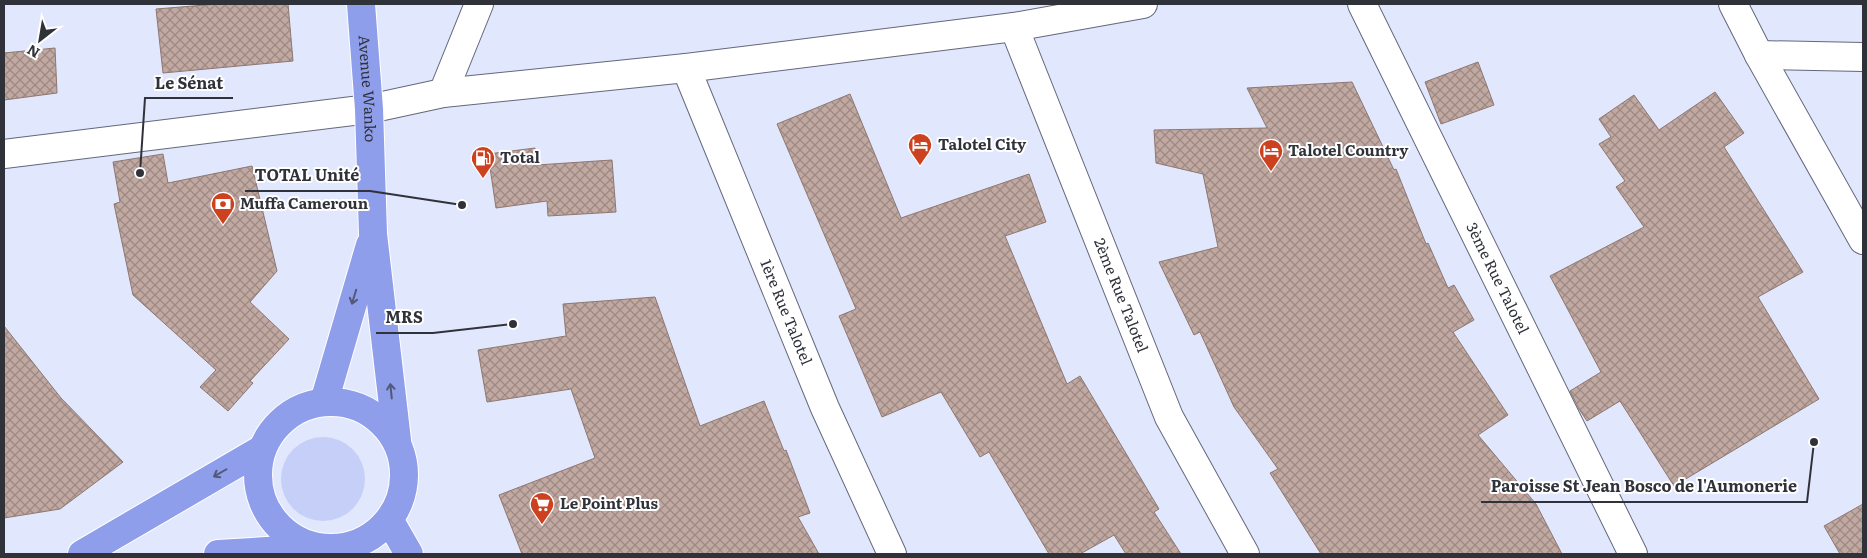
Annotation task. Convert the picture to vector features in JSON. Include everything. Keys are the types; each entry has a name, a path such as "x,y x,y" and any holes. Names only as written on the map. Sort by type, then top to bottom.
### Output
{"highway":[{"name":"Avenue Wanko","path":"361,4 369,109 373,234 396,440"},
{"name":"Avenue Wanko","path":"324,402 373,234"},
{"path":"218,554 346,548 370,538 390,521 403,496 405,467 396,440 378,418 352,404 324,402 304,406 286,417 272,431 262,449 257,474 262,500 275,523 296,540 320,548"},
{"path":"82,554 262,449"},
{"path":"390,521 409,554"}],"street":[{"path":"443,93 479,4"},
{"path":"4,154 369,109 443,93 686,68 1014,27 1143,4"},
{"name":"3ème Rue Talotel","path":"1362,4 1633,554"},
{"path":"1733,4 1759,55 1863,240"},
{"name":"2ème Rue Talotel","path":"1014,27 1169,417 1245,554"},
{"path":"1759,55 1863,57"},
{"name":"1ère Rue Talotel","path":"686,68 825,408 892,554"}],"shaded area":[{"path":"323,437 339,440 353,449 362,463 365,479 362,495 353,509 339,518 323,521 307,518 293,509 284,495 281,479 284,463 293,449 307,440"}],"building":[{"path":"218,4 288,4 293,61 163,73 156,9"},
{"path":"55,48 57,93 4,100 4,53"},
{"path":"1478,62 1494,105 1441,124 1425,82"},
{"path":"1352,82 1394,170 1396,169 1426,244 1428,243 1448,288 1454,285 1474,320 1453,332 1508,415 1478,435 1536,504 1562,554 1321,554 1270,473 1278,469 1234,407 1200,332 1194,335 1159,262 1218,247 1203,174 1156,163 1154,130 1267,128 1247,88"},
{"path":"1715,92 1744,133 1724,147 1803,272 1758,297 1819,399 1674,486 1620,401 1587,421 1579,409 1570,391 1601,372 1550,276 1644,227 1616,187 1625,181 1599,144 1611,137 1599,119 1634,95 1659,130"},
{"path":"850,94 901,218 1029,174 1046,222 1005,236 1067,384 1080,376 1159,509 1154,512 1181,554 1126,554 1114,535 1080,554 1049,554 989,452 980,457 941,392 882,417 839,316 856,309 777,124"},
{"path":"535,148 537,165 612,160 616,212 548,216 547,201 496,208 488,154"},
{"path":"163,154 168,183 252,166 277,271 250,302 289,339 250,381 253,383 228,411 200,387 216,370 133,295 114,204 120,202 113,162"},
{"path":"655,297 700,426 764,401 784,451 786,450 810,513 798,517 819,554 522,554 499,495 595,458 571,389 487,402 478,350 566,336 563,304"},
{"path":"4,326 61,398 123,462 60,509 4,518"},
{"path":"1863,504 1863,554 1840,554 1824,526"}],"place":[{"name":"Talotel City","path":"920,166"},
{"name":"Talotel Country","path":"1271,172"},
{"name":"Le Sénat","path":"140,173"},
{"name":"Total","path":"483,179"},
{"name":"TOTAL Unité","path":"462,205"},
{"name":"Muffa Cameroun","path":"223,225"},
{"name":"MRS","path":"513,324"},
{"name":"Paroisse St Jean Bosco de l'Aumonerie","path":"1814,442"},
{"name":"Le Point Plus","path":"542,525"}]}
